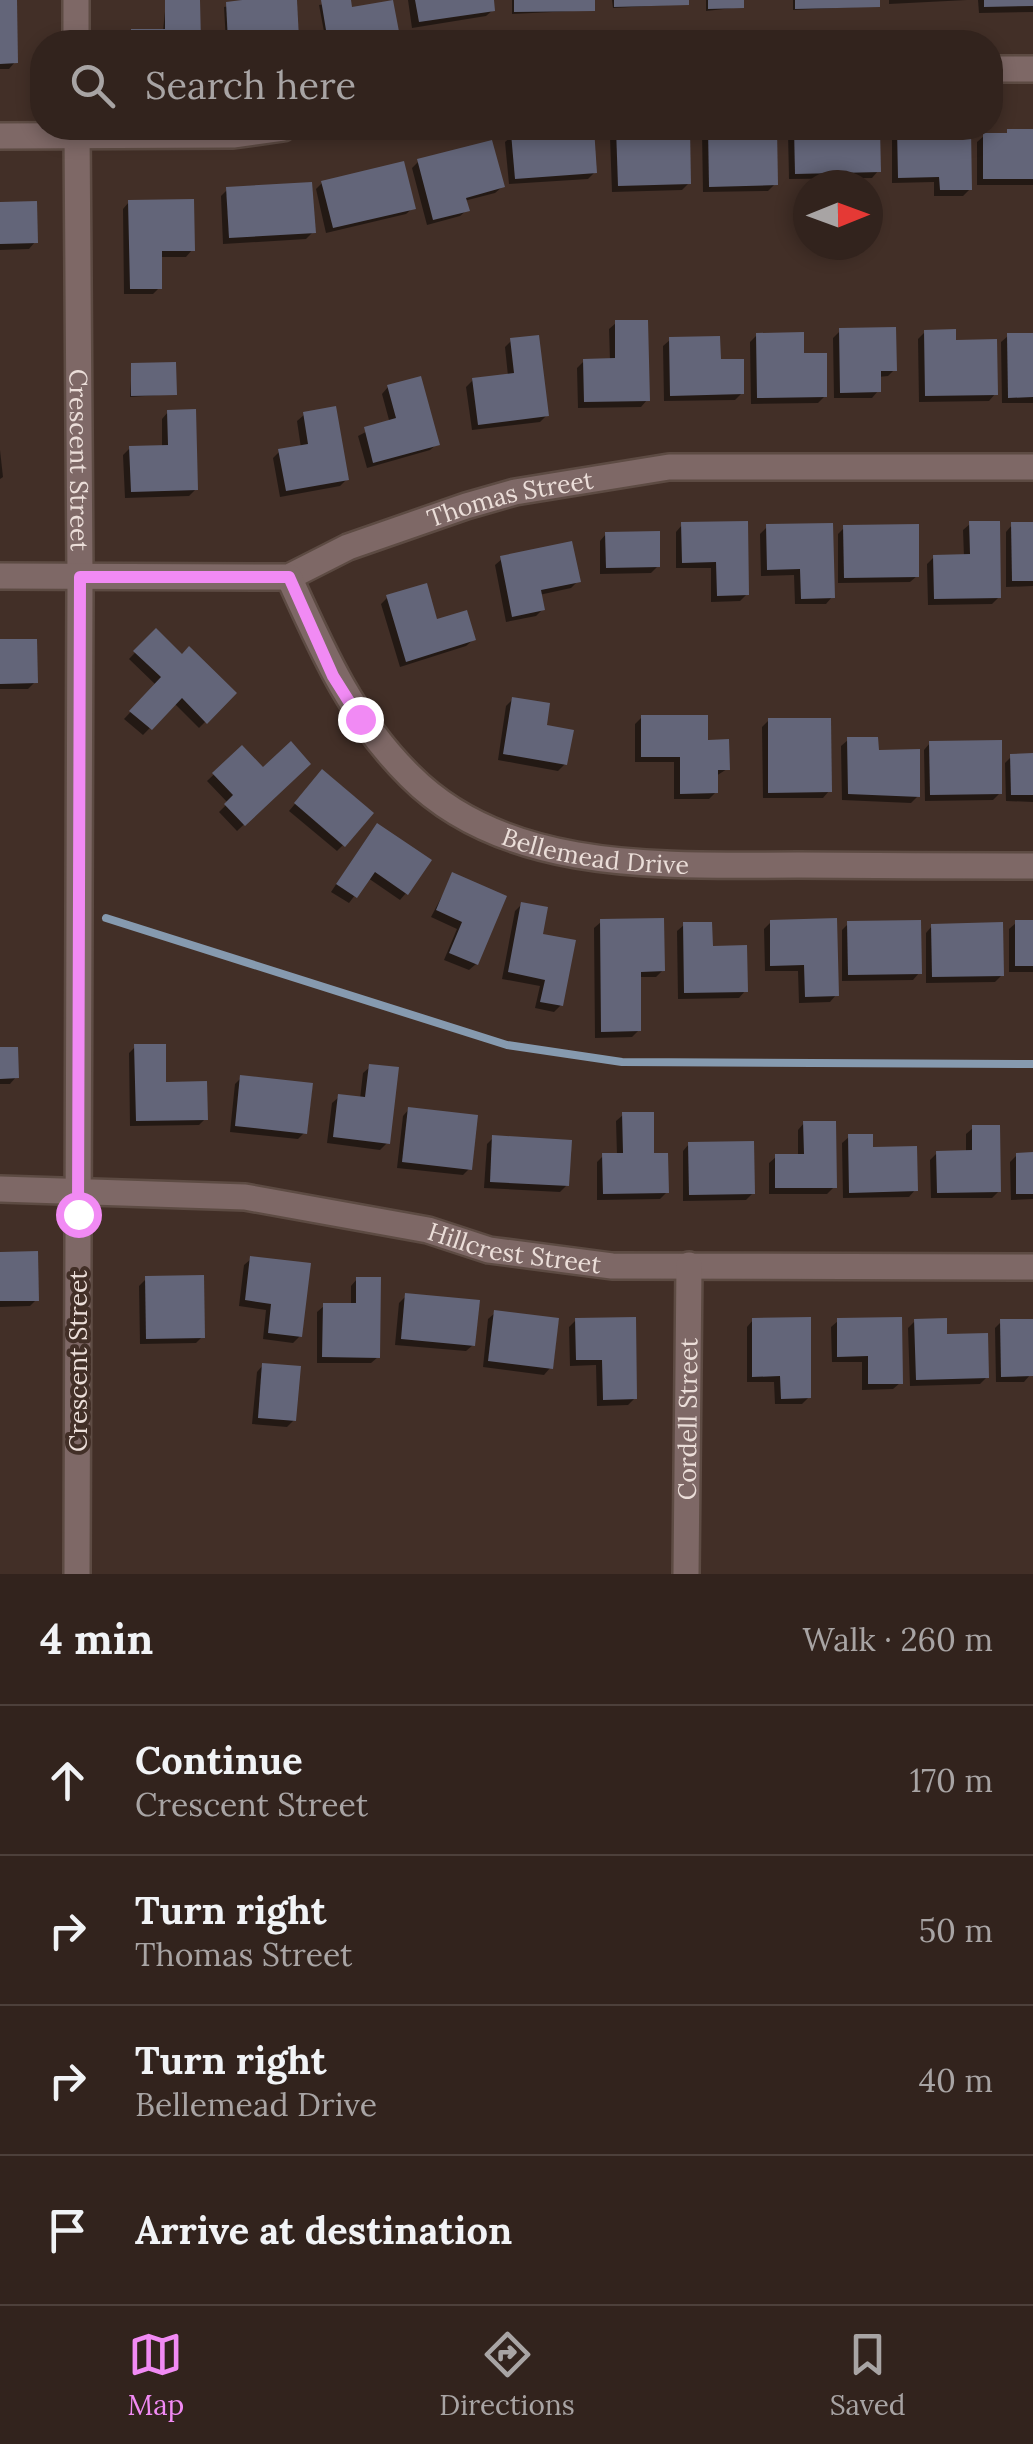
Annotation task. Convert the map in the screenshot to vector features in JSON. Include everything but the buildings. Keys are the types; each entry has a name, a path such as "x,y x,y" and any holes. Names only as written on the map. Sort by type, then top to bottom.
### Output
{"street":[{"path":"76,0 76,30"},
{"path":"1003,70 1033,69"},
{"path":"0,136 30,134"},
{"name":"Crescent Street","path":"76,140 80,577 78,1574"},
{"name":"Thomas Street","path":"0,576 289,577 348,547 466,506 595,476 669,468 1033,467"},
{"name":"Bellemead Drive","path":"289,577 333,676 360,719 412,779 472,821 544,848 627,865 1033,866"},
{"name":"Hillcrest Street","path":"0,1189 245,1197 428,1230 488,1250 612,1266 1033,1267"},
{"name":"Cordell Street","path":"686,1574 689,1265"}],"waterway":[{"path":"106,918 507,1045 622,1062 1033,1064"}],"route":[{"path":"78,1214 80,577 289,577 333,676 360,719"}]}
